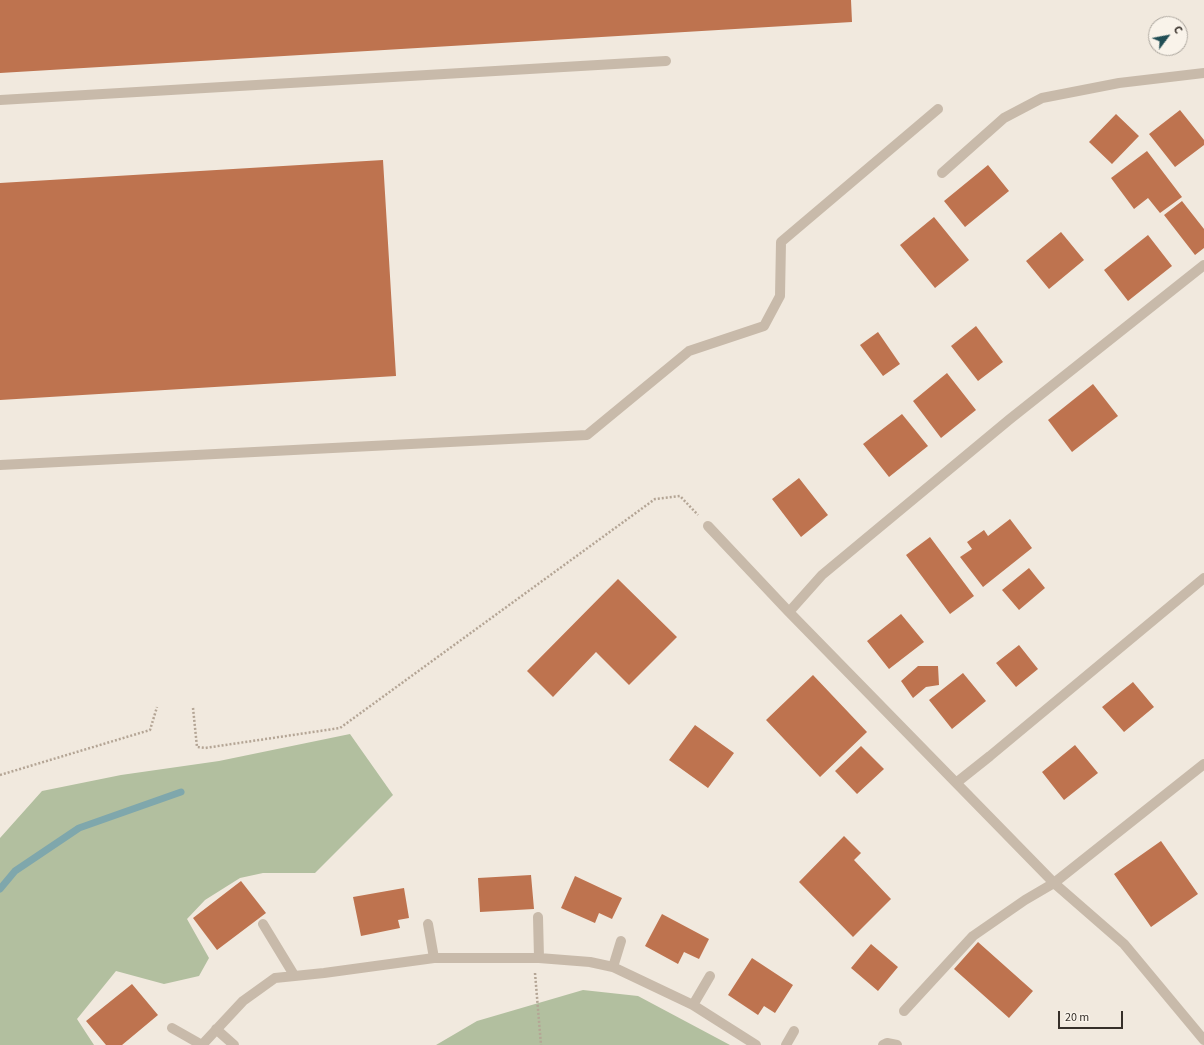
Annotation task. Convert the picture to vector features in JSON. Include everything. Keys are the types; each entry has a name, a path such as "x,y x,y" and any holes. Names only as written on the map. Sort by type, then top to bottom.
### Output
{"street":[{"path":"0,100 666,61"},
{"path":"942,173 1004,118 1042,98 1119,83 1204,73"},
{"path":"0,465 587,435 689,351 764,326 780,296 781,242 938,109"},
{"path":"789,612 822,575 1010,419 1204,265"},
{"path":"708,526 789,612 1054,883 1124,944 1204,1040"},
{"path":"956,783 1204,578"},
{"path":"904,1011 972,936 1025,900 1054,883 1204,764"},
{"path":"536,958 538,917"},
{"path":"263,924 294,975"},
{"path":"428,924 434,958"},
{"path":"612,967 621,940"},
{"path":"172,1028 202,1045 243,1001 276,978 434,958 536,958 590,962 612,967 693,1006 756,1045"},
{"path":"693,1006 710,976"},
{"path":"216,1029 234,1045"},
{"path":"786,1045 794,1031"},
{"path":"883,1045 887,1043 897,1045"}],"path":[{"path":"192,708 197,747 205,748 340,728 655,499 680,496 708,526"},
{"path":"0,775 150,730 158,707"},
{"path":"536,958 541,1045"}],"green space":[{"path":"350,734 393,795 315,873 263,873 240,878 205,900 187,919 209,958 199,976 164,984 116,971 77,1019 94,1045 0,1045 0,838 42,791 121,775 219,761"},
{"path":"583,990 638,996 730,1045 436,1045 477,1021"}],"building":[{"path":"0,0 851,0 852,22 0,73"},
{"path":"1180,110 1204,140 1204,145 1175,167 1149,134"},
{"path":"1116,114 1139,136 1112,164 1089,142"},
{"path":"1147,151 1182,197 1160,213 1148,198 1134,209 1111,178"},
{"path":"383,160 396,376 0,400 0,183"},
{"path":"988,165 1009,191 965,227 944,201"},
{"path":"1182,201 1204,229 1204,248 1195,255 1164,215"},
{"path":"934,217 969,260 935,288 900,245"},
{"path":"1061,232 1084,260 1049,289 1026,261"},
{"path":"1148,235 1172,266 1128,301 1104,270"},
{"path":"976,326 1003,362 978,381 951,346"},
{"path":"878,332 900,364 883,376 860,345"},
{"path":"947,373 976,410 941,438 913,401"},
{"path":"1093,384 1118,416 1072,452 1048,420"},
{"path":"902,414 928,446 889,477 863,444"},
{"path":"799,478 828,515 801,537 772,499"},
{"path":"1010,519 1032,548 983,587 960,557 972,549 967,542 984,530 988,536"},
{"path":"930,537 974,596 950,614 906,555"},
{"path":"1029,568 1045,588 1019,610 1002,590"},
{"path":"618,579 677,637 629,685 596,652 553,697 527,671"},
{"path":"901,614 924,642 889,669 867,641"},
{"path":"1019,645 1038,669 1016,687 996,663"},
{"path":"918,666 938,666 939,685 926,687 913,698 901,681"},
{"path":"963,673 986,701 952,729 929,700"},
{"path":"813,675 867,732 820,777 766,720"},
{"path":"1133,682 1154,707 1124,732 1102,707"},
{"path":"695,725 734,753 708,788 669,760"},
{"path":"1075,745 1098,773 1064,800 1042,772"},
{"path":"861,746 884,769 857,794 835,771"},
{"path":"844,836 861,853 854,860 891,899 853,937 799,882"},
{"path":"1161,841 1198,894 1151,927 1114,874"},
{"path":"531,875 534,909 480,912 478,878"},
{"path":"575,876 622,898 612,919 599,913 595,923 561,908"},
{"path":"241,881 266,913 217,950 193,918"},
{"path":"404,888 409,918 398,920 400,928 361,936 353,897"},
{"path":"662,914 709,939 699,959 684,952 678,964 645,946"},
{"path":"978,942 1033,991 1009,1018 954,969"},
{"path":"871,944 898,967 878,991 851,968"},
{"path":"752,958 793,985 775,1013 764,1006 758,1015 728,995"},
{"path":"132,984 158,1015 122,1045 106,1045 86,1021"}],"waterway":[{"path":"0,889 15,871 79,828 181,792"}]}
